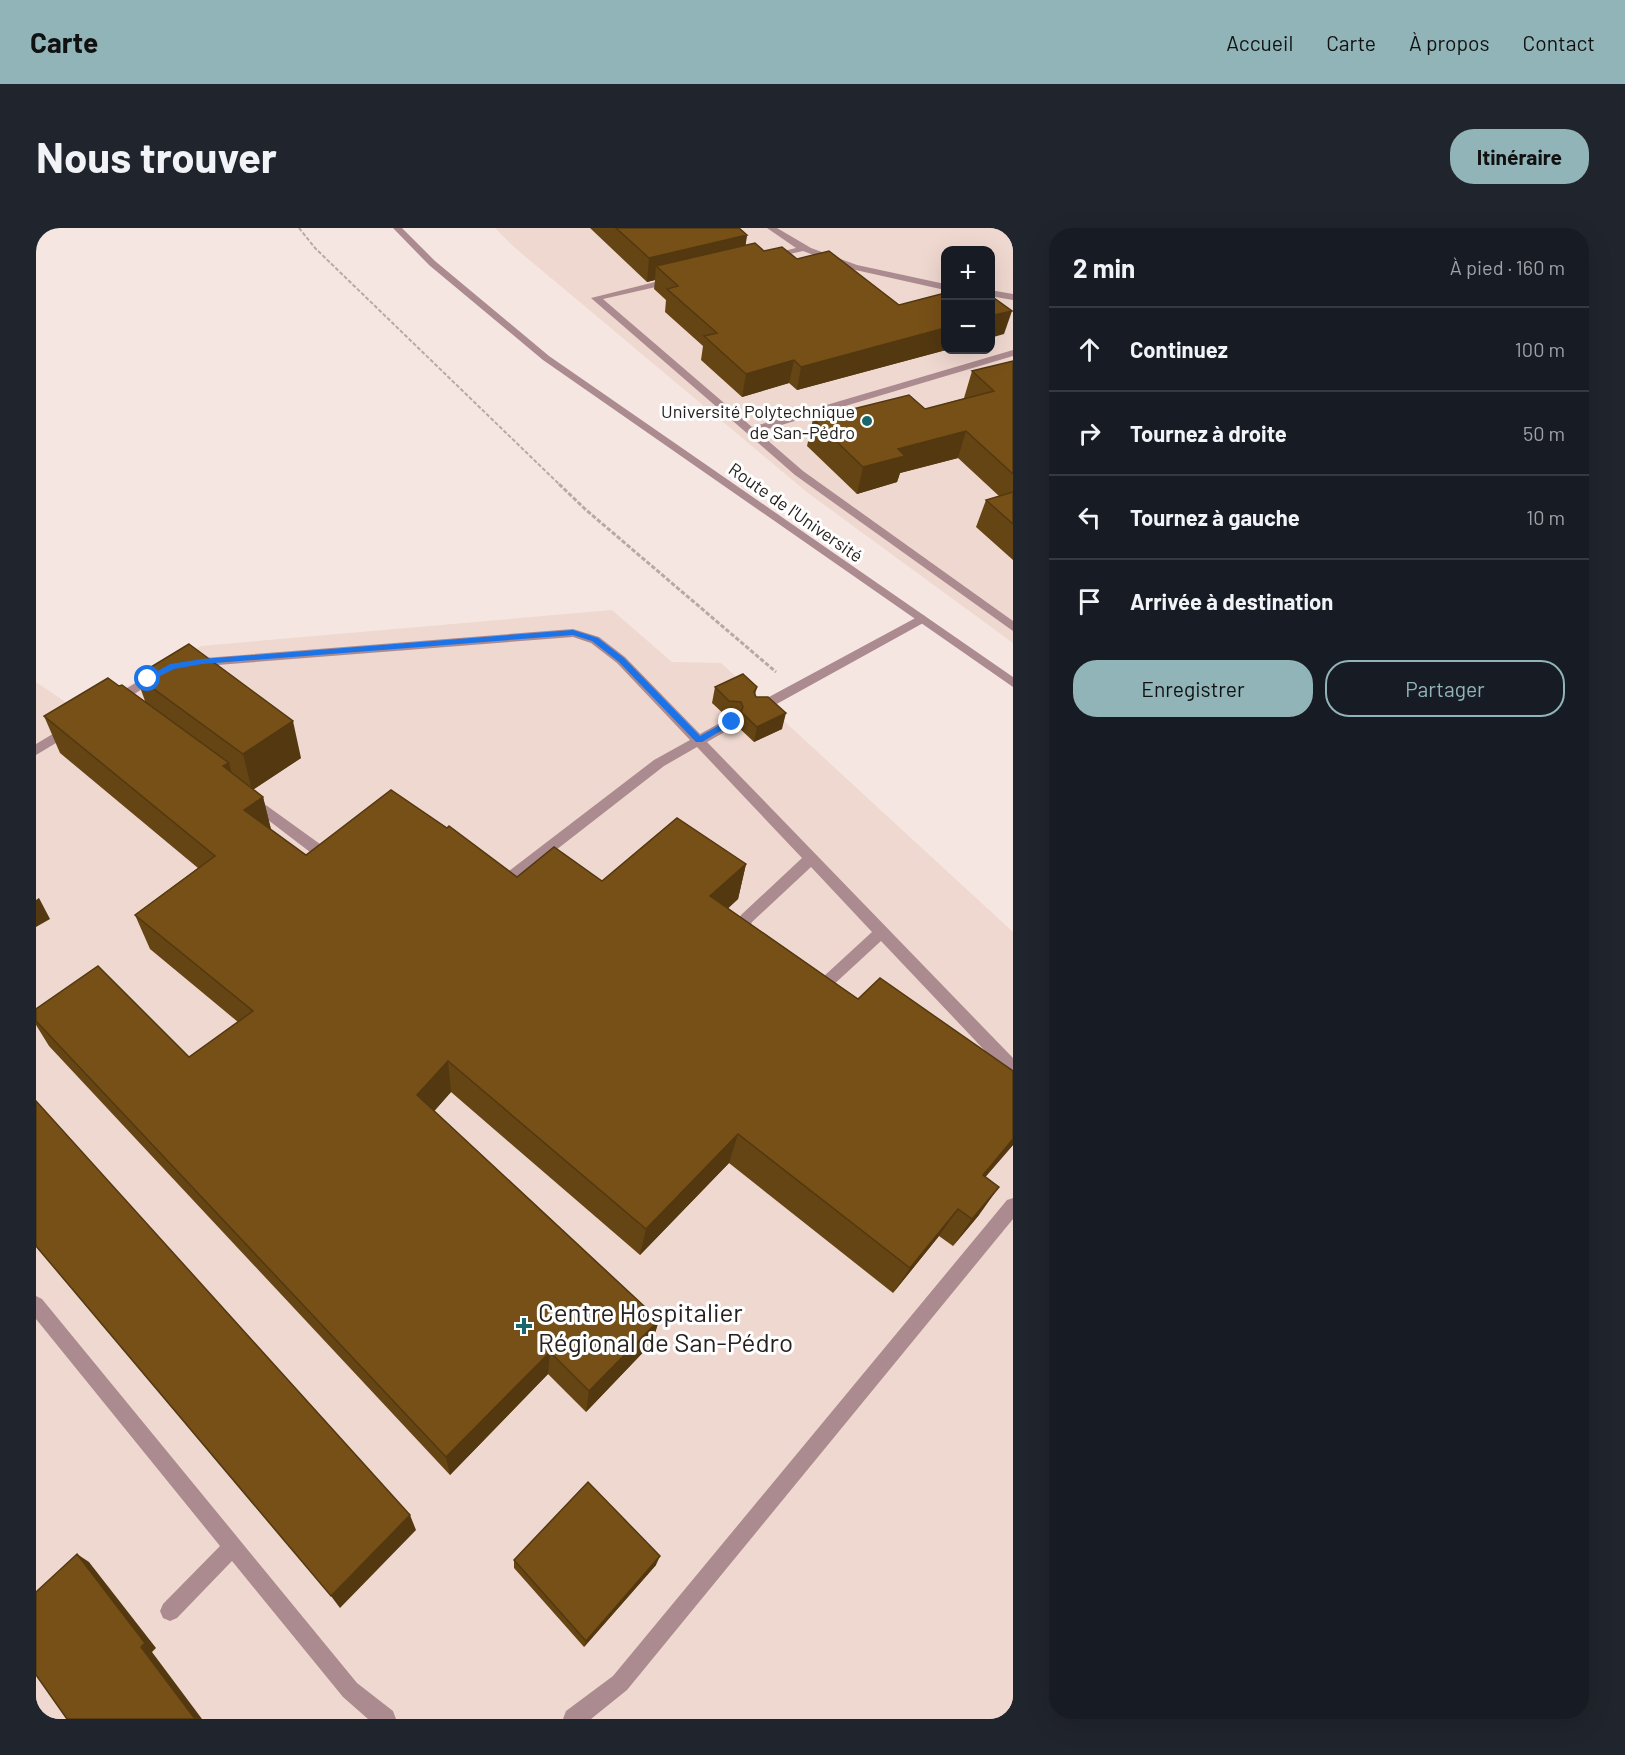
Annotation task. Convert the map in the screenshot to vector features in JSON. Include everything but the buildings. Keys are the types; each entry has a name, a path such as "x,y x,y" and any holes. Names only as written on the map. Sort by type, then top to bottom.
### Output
{"street":[{"name":"Route de l'Université","path":"397,228 432,263 546,357 1013,683"},
{"path":"771,228 806,248 880,276 941,285"},
{"path":"759,260 806,248"},
{"path":"690,276 596,298 750,431 825,492 1013,627"},
{"path":"995,294 1013,297"},
{"path":"750,431 1013,353"},
{"path":"759,708 921,619"},
{"path":"183,665 573,633 595,640 621,660 699,740 1013,1070"},
{"path":"117,704 164,670"},
{"path":"36,750 87,718"},
{"path":"506,881 659,763 732,722"},
{"path":"240,791 315,848"},
{"path":"758,944 741,931 746,919 811,858"},
{"path":"801,976 810,983 826,983 882,932"},
{"path":"574,1719 620,1683 1013,1206"},
{"path":"36,1305 350,1690 386,1719"},
{"path":"170,1611 233,1545"}],"path":[{"path":"299,228 315,248 585,509 794,689"}],"shaded area":[{"name":"Université Polytechnique de San-Pédro","path":"495,228 1013,228 1013,643 808,493 514,247"},
{"name":"Centre Hospitalier Régional de San-Pédro","path":"612,610 672,662 721,663 1013,932 1013,1719 36,1719 36,682 80,712 201,646"}],"place":[{"name":"Université Polytechnique de San-Pédro","path":"867,421"},
{"name":"Centre Hospitalier Régional de San-Pédro","path":"524,1326"}],"route":[{"path":"148,679 172,666 202,662 573,633 595,640 621,660 699,740 732,722"}]}
